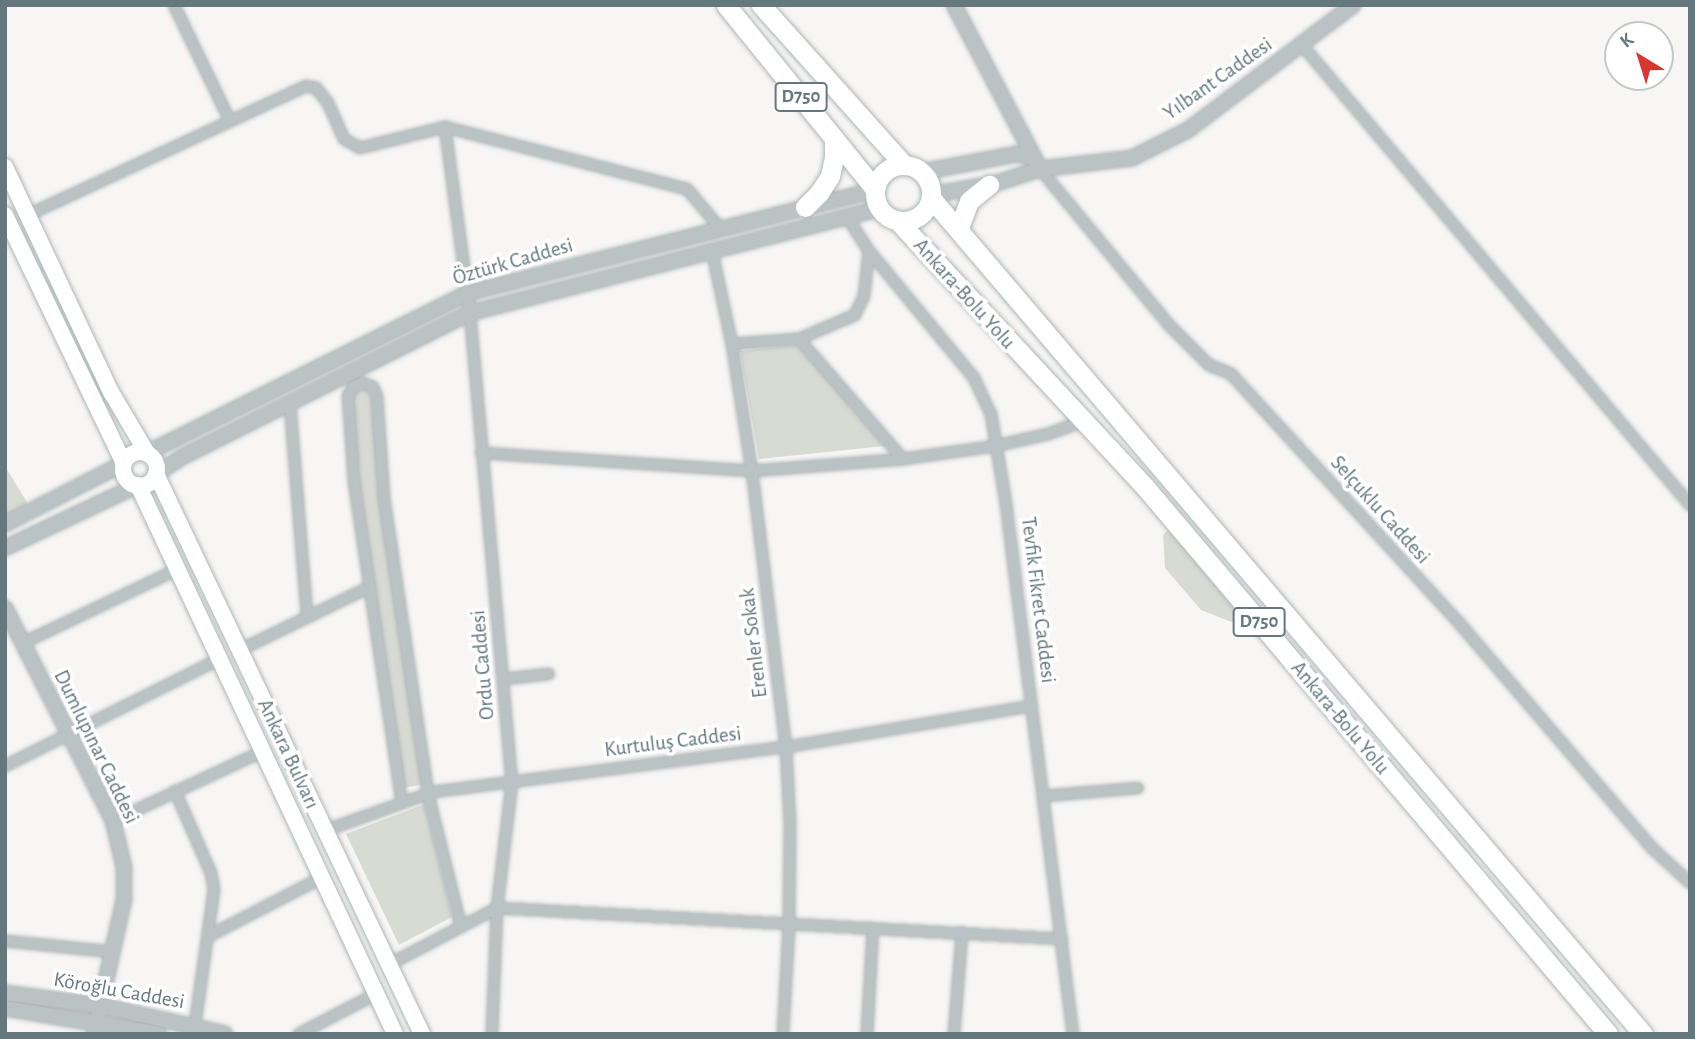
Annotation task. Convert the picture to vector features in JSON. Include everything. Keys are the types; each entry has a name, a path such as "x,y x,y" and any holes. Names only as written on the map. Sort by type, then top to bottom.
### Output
{"highway":[{"name":"D750","path":"726,5 834,138 876,196"},
{"name":"D750","path":"761,5 913,169"},
{"path":"805,207 820,193 830,176 834,138"},
{"path":"913,169 929,183 931,196 919,216 898,221 876,196 885,171 913,169"},
{"path":"958,230 970,201 989,185"},
{"name":"Ankara-Bolu Yolu","path":"931,196 1629,1018"},
{"name":"Ankara-Bolu Yolu","path":"898,221 1145,487 1608,1034"},
{"name":"D750","path":"1629,1018 1643,1034"}],"main road":[{"name":"Ankara Bulvarı","path":"5,167 111,392 156,465 156,474 422,1034"},
{"name":"Ankara Bulvarı","path":"5,215 124,463 124,476 138,485 395,1034"},
{"path":"124,463 133,454 147,453"},
{"path":"138,485 147,484 156,474"},
{"path":"1629,1018 1651,1034"}],"street":[{"path":"174,5 229,119"},
{"path":"954,5 1037,164"},
{"name":"Yılbant Caddesi","path":"931,196 989,185 1037,164 1132,158 1188,130 1353,5"},
{"path":"1302,45 1690,505"},
{"path":"28,215 229,119 306,86 316,88 328,103 344,139 360,148 445,127 687,188 720,228"},
{"name":"Ordu Caddesi","path":"445,127 468,293 512,782 497,908 492,1034"},
{"name":"Yılbant Caddesi","path":"913,169 1017,153 1037,164"},
{"name":"Selçuklu Caddesi","path":"1037,164 1169,325 1209,365 1231,374 1460,624 1643,839 1690,883"},
{"name":"Öztürk Caddesi","path":"147,453 468,293 805,207 876,196"},
{"name":"Öztürk Caddesi","path":"156,474 470,313 847,217 876,196"},
{"name":"Tevfik Fikret Caddesi","path":"847,217 869,251 974,378 990,414 1006,504 1073,1034"},
{"name":"Erenler Sokak","path":"712,251 732,344 752,471 786,747 790,824 789,926 783,1034"},
{"path":"732,344 799,339 855,315 864,296 869,251"},
{"path":"799,339 904,459"},
{"path":"402,803 370,587 348,410 349,392 360,384 373,387 377,397 384,498 428,794 460,926"},
{"path":"290,404 307,617"},
{"path":"481,453 752,471 904,459 995,446 1048,435 1083,421"},
{"path":"5,524 124,463"},
{"path":"5,548 138,485"},
{"path":"23,643 176,570"},
{"path":"240,650 370,587"},
{"name":"Dumlupınar Caddesi","path":"5,608 113,821 125,879 113,952 95,1028"},
{"path":"5,766 218,660"},
{"path":"504,679 549,674"},
{"name":"Kurtuluş Caddesi","path":"324,831 428,794 786,747 1032,706"},
{"path":"113,821 261,752"},
{"path":"1043,796 1138,788"},
{"path":"176,791 211,873 214,890 195,1026"},
{"path":"209,936 321,878"},
{"path":"390,964 497,908 1062,939"},
{"path":"867,1034 873,928"},
{"path":"954,1034 962,932"},
{"path":"5,941 113,952"},
{"name":"Köroğlu Caddesi","path":"5,993 102,1006 225,1034"},
{"path":"299,1034 376,994"},
{"name":"Köroğlu Caddesi","path":"5,1008 95,1028 159,1034"}],"shaded area":[{"path":"795,345 803,349 884,446 759,459 740,351"},
{"path":"366,389 374,400 423,785 407,787 404,787 373,597 353,433 351,397 356,390"},
{"path":"5,466 28,504 5,517"},
{"path":"1168,530 1247,623 1244,627 1201,610 1165,568 1163,535"},
{"path":"425,804 452,917 399,945 346,834"}]}
